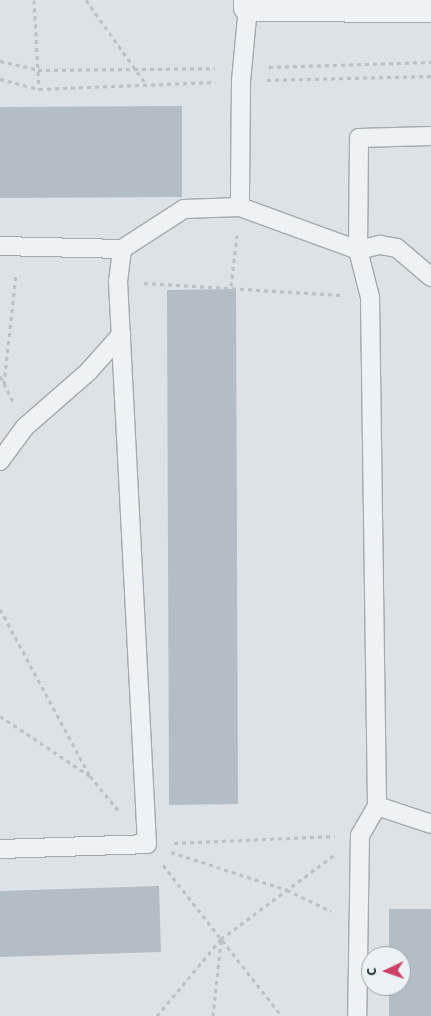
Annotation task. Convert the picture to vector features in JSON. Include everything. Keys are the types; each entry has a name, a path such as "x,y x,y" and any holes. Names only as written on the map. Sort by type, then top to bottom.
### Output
{"street":[{"path":"248,4 431,8"}],"lane":[{"path":"240,207 241,80 248,4"},
{"path":"358,1016 360,835 377,806 370,297 358,250 359,138 431,136"},
{"path":"0,246 122,249 184,209 240,207 358,250 380,245 396,248 431,277"},
{"path":"0,849 147,844 118,282 122,249"},
{"path":"0,461 25,427 88,372 121,336"},
{"path":"377,806 431,824"}],"path":[{"path":"34,0 38,89"},
{"path":"86,0 147,84"},
{"path":"0,79 38,89 241,80 431,76"},
{"path":"231,286 240,207"},
{"path":"4,384 19,246"},
{"path":"118,282 231,286 370,297"},
{"path":"0,609 90,776"},
{"path":"147,844 360,835"},
{"path":"157,1016 221,939 360,835"},
{"path":"147,844 287,890 359,924"},
{"path":"213,1016 221,939"}],"building":[{"path":"182,106 182,197 0,198 0,107"},
{"path":"236,289 238,804 169,805 167,290"},
{"path":"159,886 161,952 0,957 0,891"},
{"path":"389,909 431,909 431,1016 389,1016 389,996 411,996 411,946 389,946"}]}
